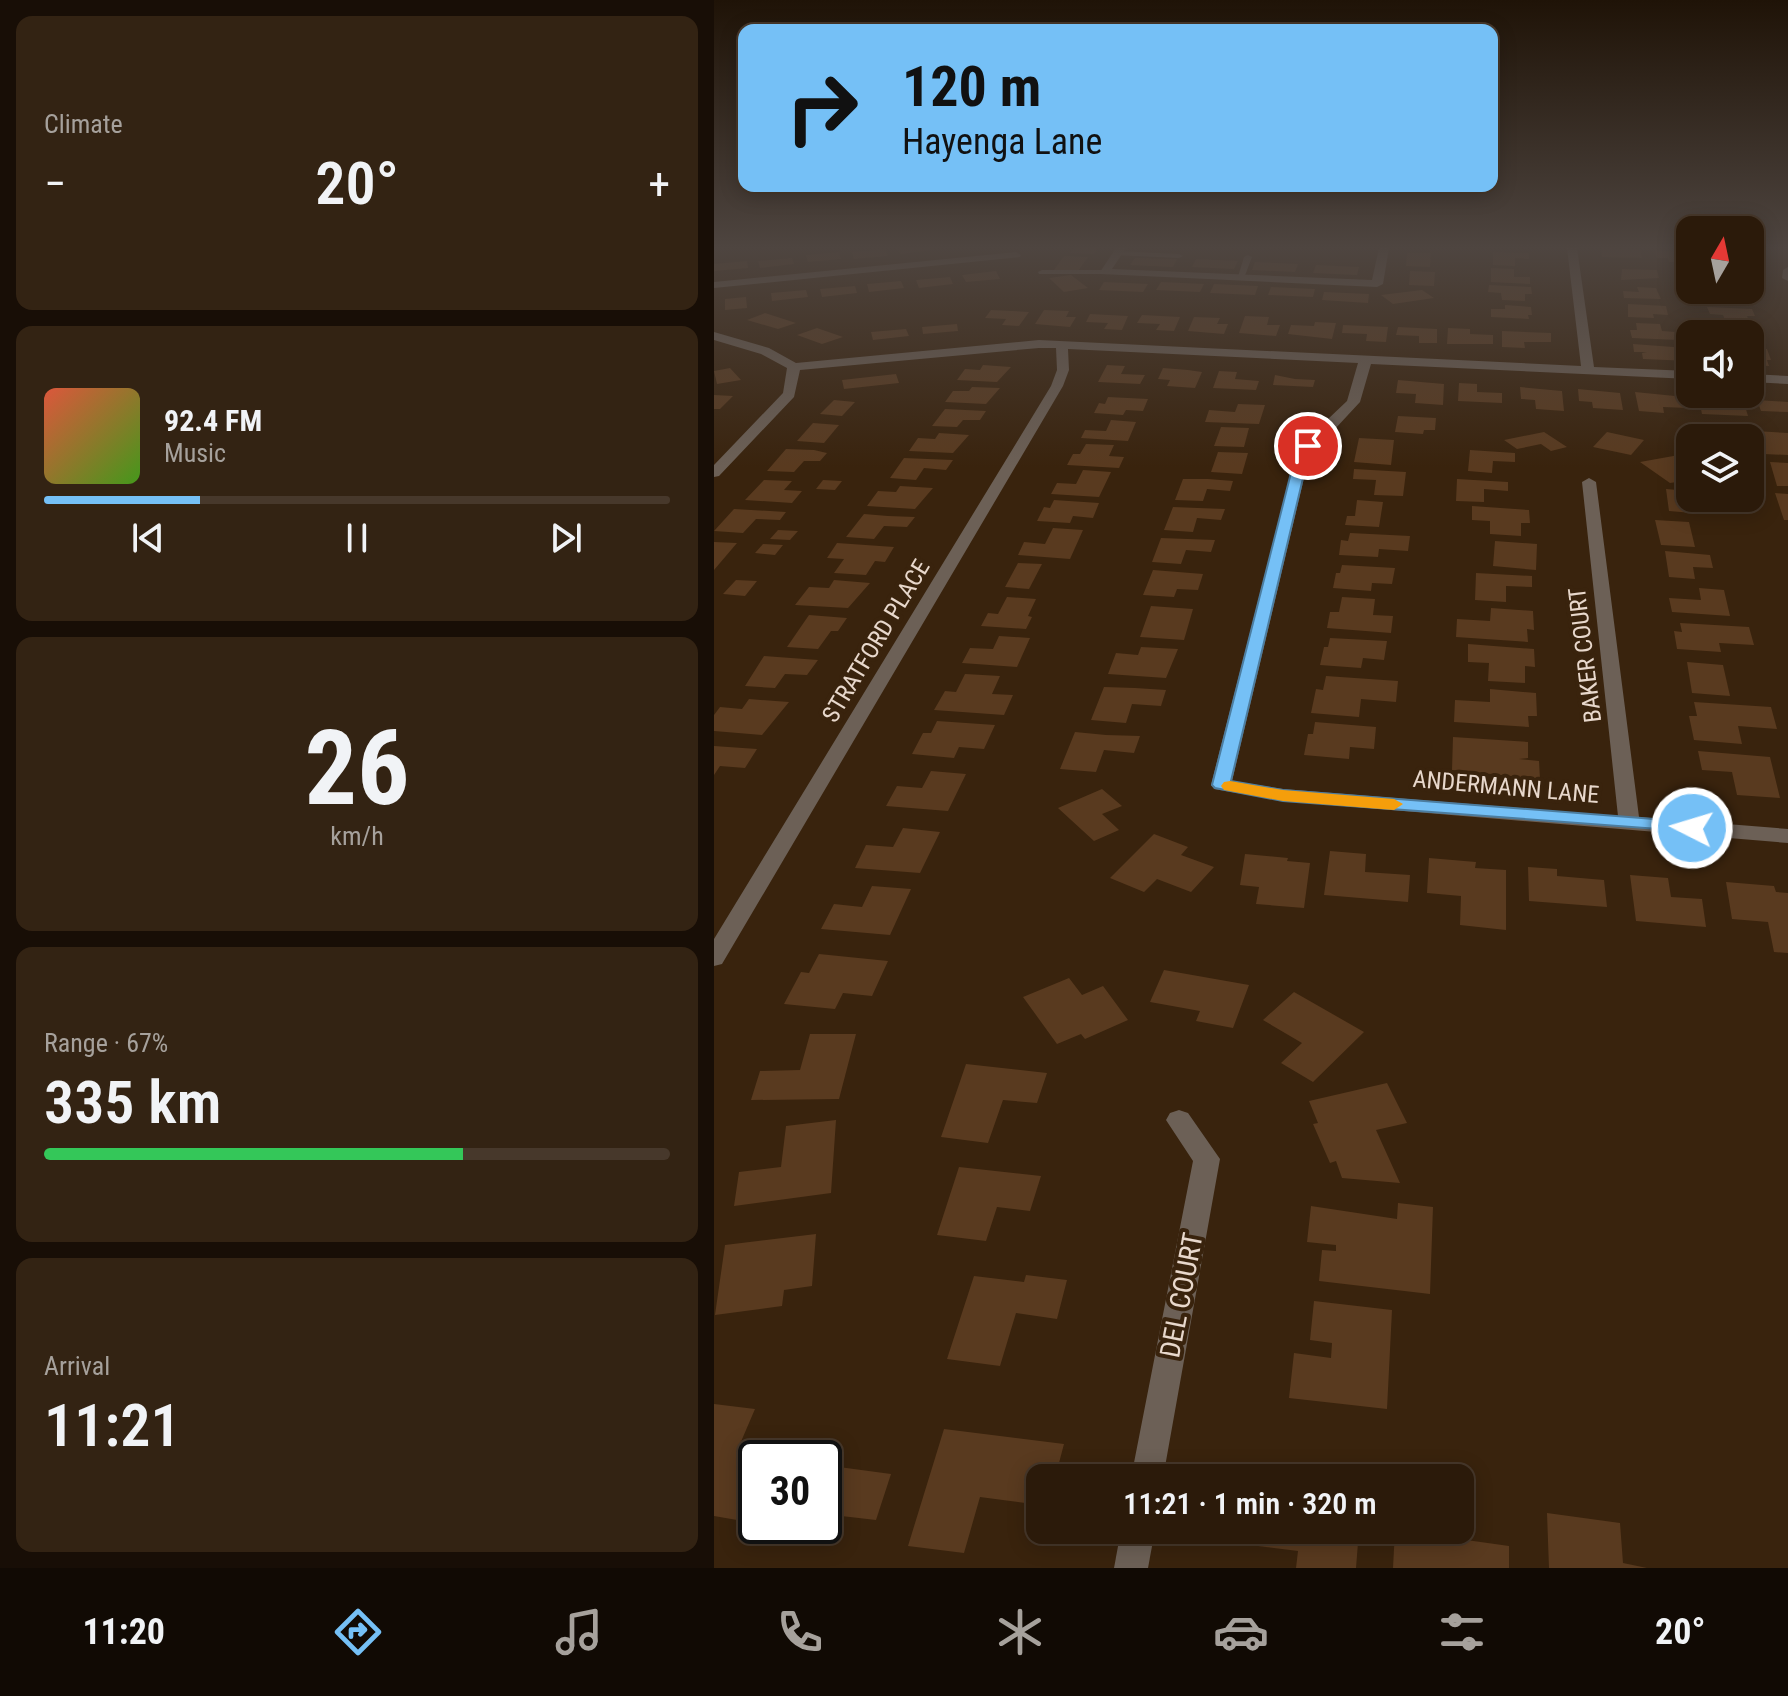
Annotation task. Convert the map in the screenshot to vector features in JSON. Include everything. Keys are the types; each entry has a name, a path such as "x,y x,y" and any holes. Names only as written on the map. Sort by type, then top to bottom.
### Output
{"street":[{"path":"1582,321 1588,370"},
{"path":"714,336 765,351 794,367 985,347 1062,345 1676,374"},
{"name":"STRATFORD PLACE","path":"714,958 1057,386 1063,370 1062,345"},
{"name":"ANDERMANN LANE","path":"1365,360 1360,388 1353,402 1316,435 1302,457 1221,785 1283,795 1788,836"},
{"path":"714,473 789,394 794,367"},
{"path":"1764,379 1788,380"},
{"name":"BAKER COURT","path":"1589,482 1629,823"},
{"name":"DEL COURT","path":"1150,1464 1207,1159 1179,1120"},
{"path":"1131,1568 1135,1544"}],"building":[{"path":"751,321 796,323 778,329"},
{"path":"1005,321 1022,321 1019,326 1002,325"},
{"path":"1037,321 1073,321 1070,327 1035,324"},
{"path":"1126,321 1122,330 1104,329 1108,323 1086,322"},
{"path":"1178,321 1174,331 1156,330 1160,324 1137,323"},
{"path":"1192,321 1228,324 1224,334 1188,331"},
{"path":"1243,321 1268,321 1267,325 1280,325 1276,336 1239,333"},
{"path":"1315,322 1336,323 1332,339 1288,334 1291,325 1314,326"},
{"path":"1636,323 1660,324 1662,331 1676,332 1676,340 1632,338 1630,330 1637,330"},
{"path":"957,324 958,331 923,334 922,327"},
{"path":"1343,325 1388,327 1386,342 1366,341 1367,334 1342,333"},
{"path":"1398,327 1437,329 1437,343 1419,343 1419,336 1396,335"},
{"path":"817,328 843,337 822,344 797,335"},
{"path":"1448,328 1470,329 1470,334 1493,335 1493,344 1447,344"},
{"path":"906,329 909,336 873,340 871,332"},
{"path":"1502,331 1551,333 1551,342 1524,342 1525,348 1502,347"},
{"path":"1633,344 1676,347 1676,360 1643,359 1642,353 1647,352 1634,352"},
{"path":"1764,349 1767,349 1771,360 1767,360 1769,366 1764,366"},
{"path":"983,365 1011,367 997,382 957,380 965,369 980,370"},
{"path":"1107,365 1125,366 1121,374 1145,375 1140,384 1098,382"},
{"path":"730,368 741,380 717,384 714,371"},
{"path":"1163,368 1202,372 1195,388 1167,386 1170,380 1158,379"},
{"path":"1219,371 1237,372 1235,379 1259,381 1256,390 1213,388"},
{"path":"896,374 899,383 844,389 842,380"},
{"path":"1275,375 1315,380 1313,387 1273,385"},
{"path":"1398,380 1444,384 1443,405 1415,403 1416,394 1396,393"},
{"path":"1459,383 1477,384 1477,392 1502,393 1502,403 1458,401"},
{"path":"972,387 1000,388 986,404 945,402 953,391 969,391"},
{"path":"1520,387 1562,391 1564,411 1536,409 1535,400 1521,399"},
{"path":"1578,389 1620,393 1623,410 1593,408 1592,402 1579,401"},
{"path":"1635,392 1676,396 1676,408 1663,407 1664,413 1639,411"},
{"path":"714,395 733,396 720,409 714,409"},
{"path":"1108,397 1148,399 1143,411 1126,410 1123,415 1094,413 1099,403 1105,404"},
{"path":"834,400 855,402 842,416 820,414"},
{"path":"1764,400 1788,402 1788,412 1761,411"},
{"path":"1238,404 1265,405 1259,424 1205,422 1209,410 1235,412"},
{"path":"1701,408 1746,408 1748,416 1702,414"},
{"path":"945,409 986,411 980,420 963,420 957,427 932,426"},
{"path":"1398,416 1436,418 1435,430 1424,430 1423,434 1395,432"},
{"path":"1111,420 1136,422 1128,441 1081,438 1085,430 1106,431"},
{"path":"813,423 839,425 824,443 797,441"},
{"path":"1221,427 1249,428 1244,447 1214,446"},
{"path":"1544,432 1567,447 1551,451 1541,444 1517,449 1504,440"},
{"path":"1607,432 1644,440 1631,455 1593,447"},
{"path":"1764,432 1788,433 1788,455 1764,454"},
{"path":"939,433 969,435 953,453 909,451 918,438 935,439"},
{"path":"1359,438 1394,440 1391,465 1354,462"},
{"path":"1086,444 1114,445 1109,456 1124,457 1119,468 1067,465 1073,454 1080,454"},
{"path":"786,449 827,453 820,461 804,461 794,472 767,471"},
{"path":"1470,450 1515,453 1515,462 1493,461 1492,473 1468,471"},
{"path":"1218,452 1248,453 1242,474 1211,472"},
{"path":"1676,456 1676,482 1670,483 1640,462"},
{"path":"904,458 953,460 946,470 924,468 916,480 890,478"},
{"path":"1770,462 1788,463 1788,486 1777,486"},
{"path":"1354,469 1406,472 1403,496 1374,495 1376,480 1353,479"},
{"path":"1083,470 1111,472 1099,497 1051,494 1057,483 1076,484"},
{"path":"1183,479 1233,481 1230,491 1207,489 1203,501 1175,500"},
{"path":"1457,479 1508,482 1508,491 1484,489 1484,502 1456,501"},
{"path":"764,480 792,481 784,490 802,491 792,503 745,500"},
{"path":"823,480 842,481 835,490 816,489"},
{"path":"900,486 933,488 915,509 867,506 878,491 896,492"},
{"path":"1666,489 1676,490 1676,512 1669,511"},
{"path":"1775,493 1788,494 1788,520 1784,520"},
{"path":"1054,500 1099,503 1093,518 1073,516 1070,523 1037,521 1044,507 1050,508"},
{"path":"1357,500 1383,502 1379,527 1345,525 1347,516 1355,516"},
{"path":"1472,506 1529,510 1530,523 1521,523 1521,536 1490,534 1490,521 1472,520"},
{"path":"1173,507 1225,509 1221,520 1197,518 1193,532 1164,530"},
{"path":"734,509 786,512 780,520 756,519 743,533 714,531"},
{"path":"864,514 915,517 907,527 884,526 874,539 846,537"},
{"path":"1655,520 1689,522 1695,547 1661,545"},
{"path":"1053,528 1083,530 1070,559 1018,555 1024,542 1045,544"},
{"path":"778,530 798,531 790,540 770,539"},
{"path":"1350,533 1410,536 1408,551 1379,549 1378,557 1339,555 1341,540 1348,541"},
{"path":"1161,538 1215,540 1211,552 1186,550 1181,564 1152,562"},
{"path":"1495,541 1537,544 1536,570 1493,566"},
{"path":"714,542 737,543 714,570"},
{"path":"837,543 894,547 885,562 875,561 866,575 834,573 844,559 827,558"},
{"path":"763,544 783,545 775,555 755,553"},
{"path":"1665,551 1710,555 1713,568 1693,567 1695,579 1669,577"},
{"path":"1018,563 1042,564 1029,589 1005,587"},
{"path":"1342,565 1395,568 1392,584 1372,583 1371,591 1333,588 1336,573 1340,573"},
{"path":"1153,570 1203,574 1198,590 1177,589 1174,597 1143,595"},
{"path":"1476,573 1532,576 1532,587 1506,586 1506,602 1475,600"},
{"path":"736,580 757,581 745,596 723,594"},
{"path":"834,580 870,583 848,608 795,605 809,587 829,588"},
{"path":"1699,588 1724,590 1730,616 1672,612 1669,598 1701,600"},
{"path":"1007,597 1036,599 1026,629 981,626 988,613 998,614"},
{"path":"1342,597 1375,599 1373,615 1393,616 1391,633 1327,628 1330,612 1339,612"},
{"path":"1151,606 1193,609 1184,640 1140,637"},
{"path":"1491,608 1533,611 1534,630 1527,629 1528,642 1456,637 1457,619 1490,621"},
{"path":"809,615 847,618 838,631 831,631 818,649 787,647"},
{"path":"1680,623 1749,627 1754,645 1719,643 1721,652 1677,649 1674,631 1682,632"},
{"path":"999,636 1030,638 1017,667 962,663 970,648 993,649"},
{"path":"1330,638 1387,641 1384,660 1363,658 1361,668 1320,665 1324,647 1328,647"},
{"path":"1468,644 1534,649 1535,667 1525,666 1525,683 1488,681 1489,663 1468,662"},
{"path":"1141,647 1178,649 1166,678 1108,674 1116,653 1138,655"},
{"path":"764,656 818,660 807,675 785,674 775,688 745,686"},
{"path":"1687,662 1723,665 1730,696 1692,693"},
{"path":"965,674 1000,676 992,694 1013,695 1004,715 934,710 945,691 956,692"},
{"path":"1326,676 1398,681 1396,702 1361,699 1359,717 1311,713 1316,689 1323,690"},
{"path":"1104,687 1166,690 1161,706 1132,704 1126,723 1091,720"},
{"path":"1490,689 1536,693 1537,716 1528,716 1529,727 1454,722 1455,700 1490,702"},
{"path":"749,699 789,702 762,735 714,731 714,715 720,707 742,709"},
{"path":"1694,702 1771,707 1777,729 1738,726 1742,744 1694,740 1689,716 1697,716"},
{"path":"937,721 995,725 984,749 959,747 954,758 912,754 923,733 931,733"},
{"path":"1315,722 1376,727 1374,749 1350,747 1349,759 1304,755 1308,734 1313,734"},
{"path":"1075,732 1140,736 1134,753 1104,750 1096,772 1060,769"},
{"path":"1453,737 1528,742 1528,758 1519,759 1539,761 1540,779 1452,770"},
{"path":"714,746 757,749 745,768 720,766 714,775"},
{"path":"1698,751 1770,757 1780,798 1737,795 1732,772 1702,770"},
{"path":"931,771 966,774 948,811 886,806 897,786 922,788"},
{"path":"1102,789 1122,806 1102,814 1119,830 1094,841 1058,808"},
{"path":"903,828 940,832 920,873 855,868 866,845 893,847"},
{"path":"1154,834 1188,847 1181,855 1214,867 1191,892 1157,879 1144,892 1110,878"},
{"path":"1330,851 1366,854 1365,872 1410,875 1408,902 1324,895"},
{"path":"1245,854 1310,863 1304,908 1256,904 1259,887 1240,885"},
{"path":"1429,858 1476,862 1475,868 1506,870 1506,930 1460,925 1461,896 1427,893"},
{"path":"1528,867 1557,869 1557,876 1604,880 1607,907 1529,901"},
{"path":"1630,875 1668,878 1671,897 1702,899 1706,927 1636,921"},
{"path":"1726,882 1774,886 1776,892 1788,893 1788,953 1774,952 1768,922 1732,919"},
{"path":"872,886 911,889 890,935 821,929 834,904 862,907"},
{"path":"819,954 888,961 872,996 843,993 835,1009 784,1004 801,972 809,973"},
{"path":"1164,970 1249,985 1233,1028 1196,1021 1200,1011 1150,1002"},
{"path":"1069,978 1082,995 1103,986 1128,1020 1085,1039 1081,1034 1057,1044 1023,997"},
{"path":"1294,992 1364,1032 1313,1082 1281,1063 1302,1043 1263,1020"},
{"path":"810,1034 856,1034 839,1099 751,1100 760,1071 800,1070"},
{"path":"966,1064 1047,1073 1037,1103 1003,1100 988,1143 941,1137"},
{"path":"1387,1083 1407,1123 1376,1130 1400,1183 1342,1178 1336,1161 1330,1163 1313,1124 1318,1123 1309,1101"},
{"path":"836,1120 831,1193 734,1206 739,1172 781,1167 786,1126"},
{"path":"959,1167 1041,1176 1030,1211 997,1207 986,1241 937,1235"},
{"path":"1398,1203 1433,1207 1430,1294 1319,1281 1322,1250 1336,1251 1336,1245 1307,1242 1311,1206 1397,1219"},
{"path":"816,1234 812,1286 784,1290 782,1306 715,1315 725,1245"},
{"path":"1026,1275 1067,1280 1057,1319 1016,1313 1000,1366 947,1359 974,1276 1024,1282"},
{"path":"1314,1301 1392,1310 1387,1409 1289,1398 1294,1353 1331,1358 1332,1343 1310,1340"},
{"path":"714,1404 755,1409 742,1440 738,1440 738,1518 737,1520 714,1516"},
{"path":"944,1429 1064,1444 1059,1464 1026,1464 1026,1503 980,1497 964,1553 908,1546"},
{"path":"842,1467 891,1474 876,1520 842,1516"},
{"path":"1547,1513 1620,1523 1623,1563 1647,1568 1549,1568"},
{"path":"1474,1541 1509,1546 1509,1568 1393,1568 1394,1544 1474,1544"},
{"path":"1242,1544 1358,1544 1356,1568 1296,1568 1298,1551"}],"slow traffic":[{"path":"1230,786 1283,795 1394,804"}],"route":[{"path":"1308,446 1302,457 1221,785 1283,795 1692,828"}]}
